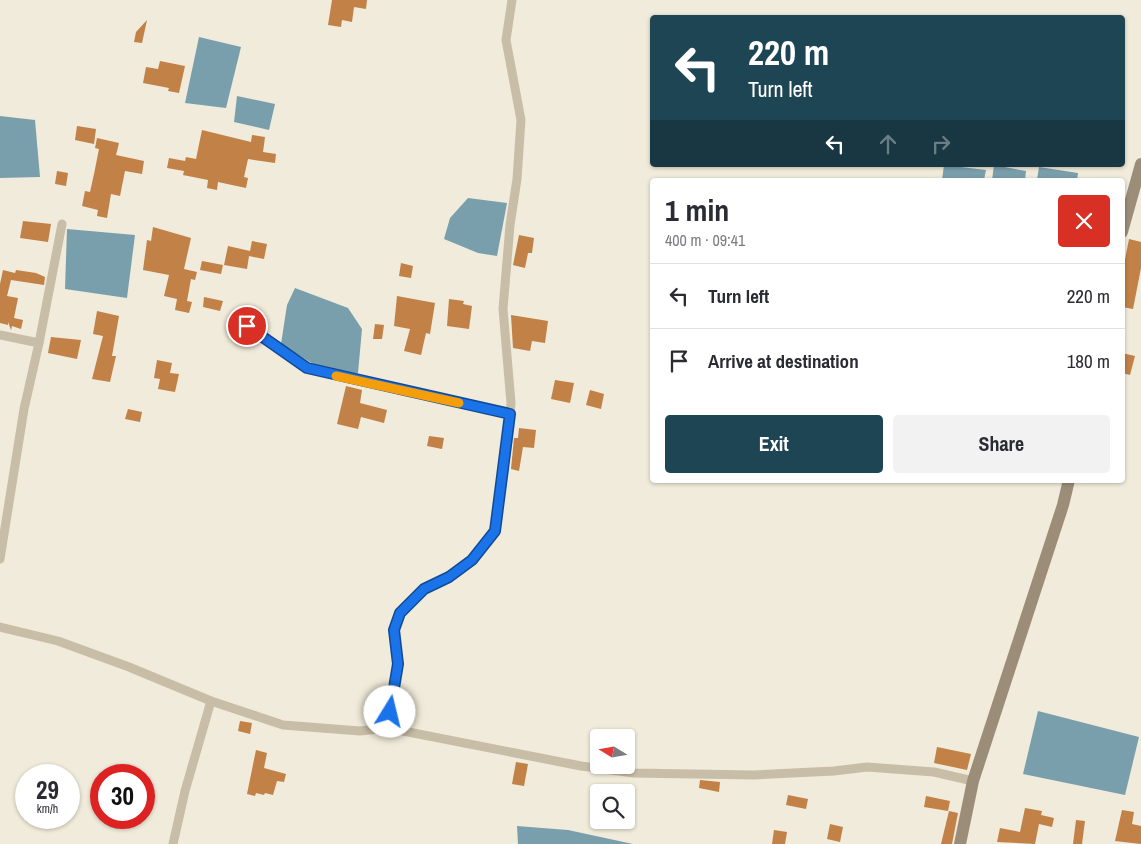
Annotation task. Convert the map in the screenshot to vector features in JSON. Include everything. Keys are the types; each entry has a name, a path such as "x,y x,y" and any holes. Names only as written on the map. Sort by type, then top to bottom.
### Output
{"main road":[{"path":"1125,221 1141,164"},
{"path":"960,844 973,781 1060,514 1068,483"}],"street":[{"path":"388,728 398,664 394,630 400,613 424,589 449,577 472,560 495,531 510,414 503,309 510,225 518,179 521,120 506,40 512,0"},
{"path":"0,559 24,409 39,344 62,224"},
{"path":"247,326 307,368 510,414"},
{"path":"0,335 39,344"},
{"path":"0,627 58,641 130,667 211,701 282,725 360,731 388,728 580,766 634,773 754,775 834,772 867,767 934,772 973,781"},
{"path":"173,844 184,792 211,701"}],"water":[{"path":"199,37 241,47 226,108 185,103"},
{"path":"237,96 275,104 269,130 234,122"},
{"path":"0,116 35,120 40,177 0,178"},
{"path":"944,167 986,170 984,178 942,178"},
{"path":"994,167 1026,171 1025,178 992,178"},
{"path":"1039,167 1078,173 1077,178 1037,178"},
{"path":"468,198 507,203 497,256 478,253 444,239 450,218"},
{"path":"67,229 135,235 127,298 65,289"},
{"path":"295,288 348,308 362,329 358,373 326,372 281,344 287,305"},
{"path":"1038,711 1139,737 1125,795 1023,774"},
{"path":"517,826 568,830 633,844 518,844"}],"building":[{"path":"332,0 367,0 366,9 354,7 352,22 342,20 341,27 328,25"},
{"path":"147,20 142,43 134,42 136,32"},
{"path":"160,61 185,66 179,93 168,91 169,88 143,83 146,67 158,69"},
{"path":"77,126 96,129 94,144 75,140"},
{"path":"202,130 251,142 252,135 265,137 263,152 276,154 275,163 248,159 244,177 248,178 246,188 218,182 217,190 207,188 208,180 183,175 184,171 167,168 169,158 185,161 186,157 196,159"},
{"path":"97,138 119,143 116,155 144,161 142,174 125,171 120,196 111,194 107,218 97,216 98,210 82,206 85,191 90,192 94,174 99,149 95,148"},
{"path":"57,171 68,173 66,186 55,184"},
{"path":"23,221 51,224 48,242 20,238"},
{"path":"153,227 191,238 184,269 197,272 195,280 191,279 187,301 192,302 189,313 175,310 177,299 164,296 169,275 143,270 147,240 151,241"},
{"path":"519,235 534,238 532,253 528,253 525,268 513,265"},
{"path":"1129,239 1141,242 1141,268 1133,309 1125,308 1125,260"},
{"path":"252,241 267,244 264,259 249,256 247,269 224,265 228,246 250,251"},
{"path":"202,261 223,265 221,274 200,270"},
{"path":"401,263 413,266 411,278 399,276"},
{"path":"3,270 15,273 16,270 36,273 45,277 44,285 11,280 7,296 18,298 14,318 23,320 21,329 12,326 11,330 8,322 8,325 0,323 0,284"},
{"path":"397,296 435,303 430,334 426,333 421,355 404,351 410,329 394,326"},
{"path":"204,297 223,301 220,311 203,307"},
{"path":"449,299 464,301 463,304 472,306 469,329 447,326"},
{"path":"97,311 119,316 112,356 116,356 110,382 92,379 103,336 93,334"},
{"path":"511,315 548,321 545,343 532,341 530,351 513,348"},
{"path":"375,324 384,325 382,339 373,339"},
{"path":"51,337 81,340 77,359 48,353"},
{"path":"1125,354 1135,356 1130,375 1125,374"},
{"path":"157,360 172,363 170,373 179,374 175,392 158,389 160,379 154,378"},
{"path":"555,380 574,383 570,403 551,399"},
{"path":"346,386 362,390 360,403 387,410 384,423 361,417 358,429 337,424"},
{"path":"590,390 604,394 601,409 586,405"},
{"path":"128,409 142,412 140,422 125,419"},
{"path":"519,428 536,430 534,448 523,447 519,471 511,469 514,438 518,438"},
{"path":"429,436 444,438 442,449 427,446"},
{"path":"240,721 252,723 250,734 238,731"},
{"path":"937,747 971,754 967,770 934,763"},
{"path":"256,750 267,753 264,768 286,774 284,782 277,781 273,795 256,793 255,796 247,794"},
{"path":"516,762 528,764 524,786 512,784"},
{"path":"700,780 720,782 719,792 699,788"},
{"path":"788,795 808,799 806,809 786,805"},
{"path":"926,796 950,801 948,811 924,807"},
{"path":"1025,808 1042,811 1041,815 1054,818 1052,827 1039,824 1035,844 997,842 1000,828 1020,832"},
{"path":"1122,810 1134,812 1132,824 1141,826 1141,844 1115,841"},
{"path":"949,811 958,813 952,844 941,844"},
{"path":"1076,820 1085,821 1082,844 1073,844"},
{"path":"830,824 843,827 840,842 827,839"},
{"path":"774,830 787,832 785,844 772,844"}],"slow traffic":[{"path":"336,376 459,403"}],"route":[{"path":"247,326 307,368 364,383 510,414 495,531 472,560 449,577 424,589 400,613 394,630 398,664 390,712"}]}
